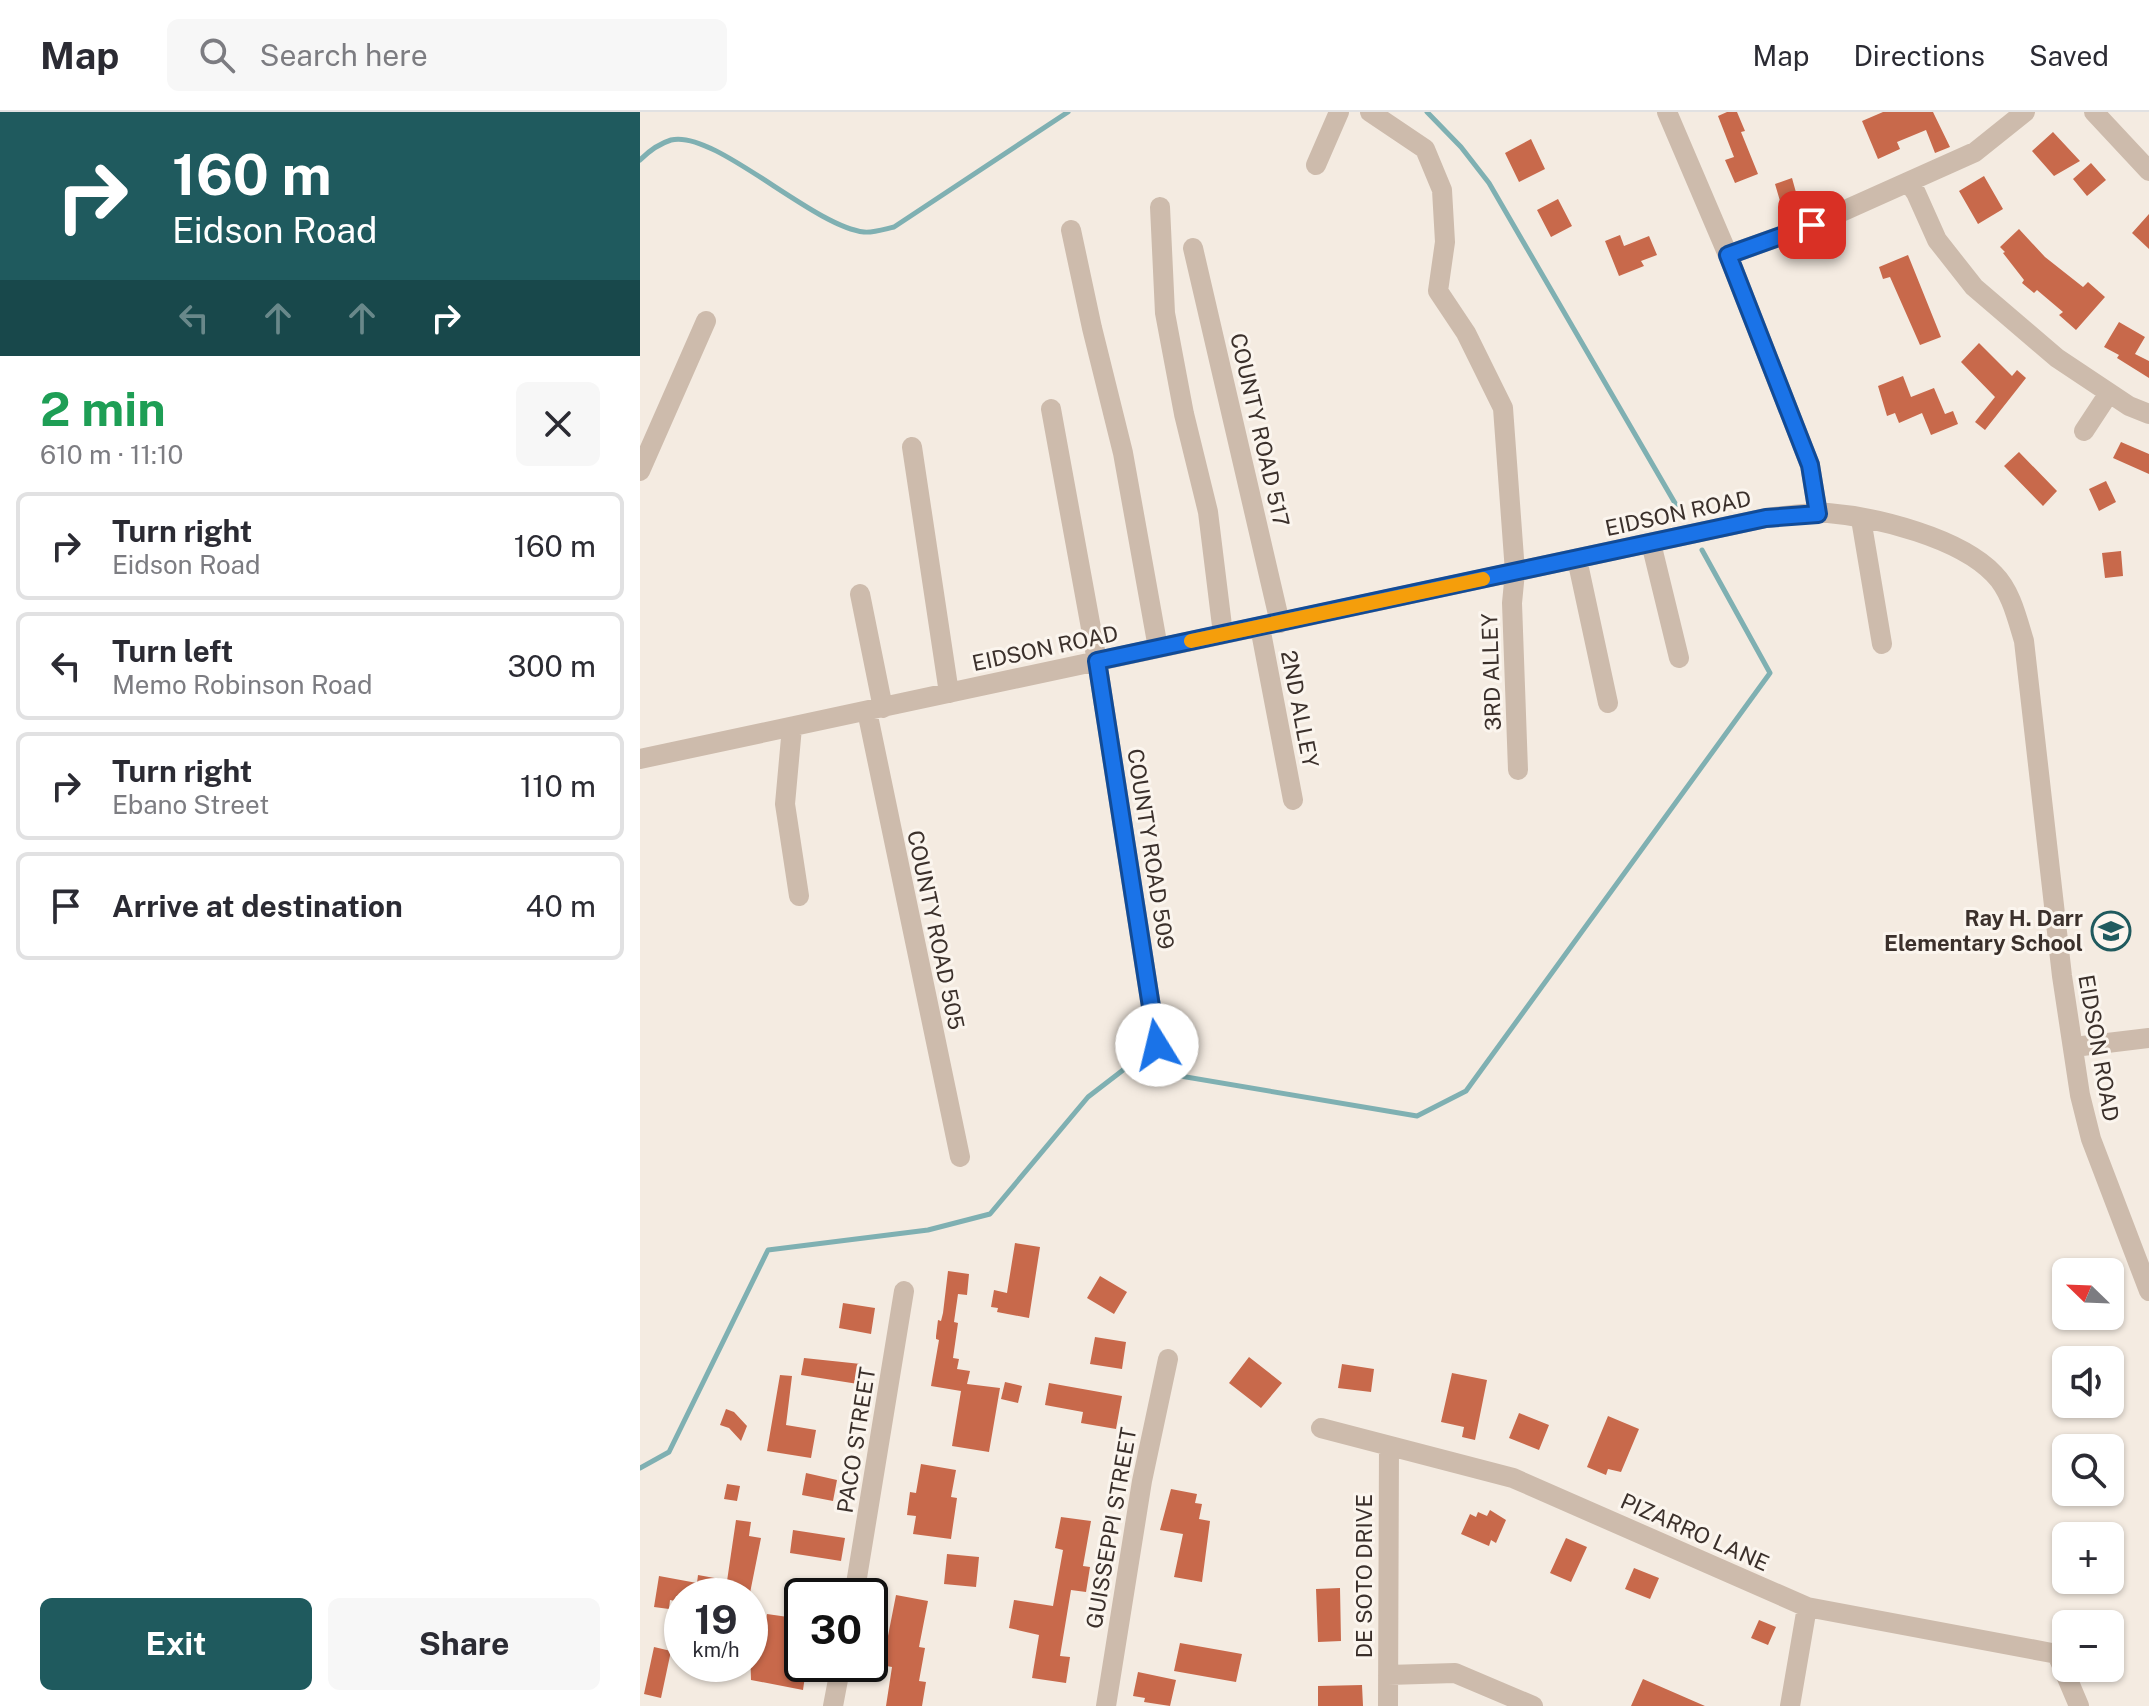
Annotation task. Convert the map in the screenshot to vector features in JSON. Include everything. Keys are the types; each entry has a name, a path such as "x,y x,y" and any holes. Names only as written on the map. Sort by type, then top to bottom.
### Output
{"street":[{"path":"1316,165 1339,112"},
{"name":"3RD ALLEY","path":"1370,112 1425,149 1442,190 1445,242 1438,291 1466,333 1503,408 1515,572 1512,603 1518,770"},
{"path":"1667,112 1728,255 1810,465 1818,514"},
{"path":"1728,255 1812,225 1975,152 2025,112"},
{"path":"2094,112 2149,171"},
{"path":"1909,183 1937,240 1974,287 2057,358 2129,406 2149,414"},
{"path":"1160,207 1165,313 1184,414 1208,512 1223,634"},
{"path":"1071,230 1123,453 1158,648"},
{"name":"COUNTY ROAD 517","path":"1193,248 1270,625"},
{"path":"640,471 706,321"},
{"path":"2084,431 2109,393"},
{"name":"COUNTY ROAD 509","path":"1051,409 1097,661 1157,1045"},
{"path":"912,447 949,693"},
{"name":"EIDSON ROAD","path":"640,759 1766,518 1818,514 1861,519 1944,541 1971,554 1996,575 2013,605 2027,660 2062,976 2080,1095 2091,1139 2149,1291"},
{"path":"1861,519 1882,644"},
{"path":"1651,543 1679,658"},
{"path":"1577,559 1608,703"},
{"name":"COUNTY ROAD 505","path":"860,594 875,710 960,1157"},
{"name":"2ND ALLEY","path":"1270,625 1293,800"},
{"path":"792,727 785,804 799,896"},
{"path":"2074,1047 2149,1038"},
{"name":"PACO STREET","path":"857,1578 904,1291"},
{"name":"GUISSEPPI STREET","path":"1106,1706 1142,1481 1168,1359"},
{"name":"PIZARRO LANE","path":"1321,1428 1513,1478 1807,1607 2057,1654 2079,1706"},
{"name":"DE SOTO DRIVE","path":"1388,1706 1389,1446"},
{"path":"1790,1706 1807,1607"},
{"path":"1388,1675 1455,1673 1533,1706"},
{"path":"833,1706 838,1682"}],"building":[{"path":"1737,112 1745,131 1741,132 1758,174 1735,183 1725,160 1734,157 1718,116"},
{"path":"1883,112 1933,112 1950,147 1935,153 1926,130 1897,142 1900,149 1878,159 1862,121"},
{"path":"2053,132 2080,161 2054,176 2032,151"},
{"path":"1531,139 1545,169 1519,182 1505,153"},
{"path":"2091,163 2106,180 2087,196 2073,179"},
{"path":"1984,176 2003,209 1978,224 1959,191"},
{"path":"1792,178 1797,196 1780,201 1775,184"},
{"path":"1558,199 1572,226 1551,237 1537,210"},
{"path":"2149,214 2149,249 2132,233"},
{"path":"2019,229 2045,257 2083,287 2088,282 2105,297 2076,330 2059,315 2063,312 2037,290 2034,293 2022,283 2024,280 2003,253 2000,247"},
{"path":"1620,235 1624,246 1649,236 1657,255 1641,261 1644,266 1619,276 1605,241"},
{"path":"1908,255 1941,337 1920,345 1890,277 1883,279 1879,267"},
{"path":"2119,322 2145,337 2135,354 2149,361 2149,378 2104,347"},
{"path":"1979,343 2012,376 2017,370 2026,378 1985,430 1975,422 1995,397 1961,362"},
{"path":"1903,376 1911,397 1934,388 1945,414 1953,411 1958,424 1931,435 1922,413 1899,423 1895,413 1887,416 1878,386"},
{"path":"2121,442 2149,454 2149,474 2113,458"},
{"path":"2019,452 2057,491 2043,506 2004,466"},
{"path":"2106,481 2116,502 2099,511 2089,489"},
{"path":"2121,551 2123,576 2105,578 2102,553"},
{"path":"1015,1243 1040,1247 1029,1318 997,1312 998,1308 991,1307 994,1290 1007,1293"},
{"path":"948,1271 969,1274 967,1295 958,1294 954,1322 958,1323 953,1358 959,1359 957,1369 970,1371 967,1384 1000,1388 989,1452 952,1446 961,1391 931,1386 939,1340 936,1339 938,1320 941,1321 943,1313"},
{"path":"1100,1276 1127,1292 1114,1314 1087,1298"},
{"path":"843,1303 875,1308 871,1334 839,1328"},
{"path":"1095,1337 1126,1342 1122,1369 1090,1364"},
{"path":"1249,1357 1282,1383 1261,1408 1229,1383"},
{"path":"804,1358 861,1364 858,1384 801,1375"},
{"path":"1342,1364 1374,1369 1371,1392 1338,1388"},
{"path":"1452,1373 1487,1380 1475,1440 1462,1437 1464,1427 1441,1422"},
{"path":"780,1375 792,1376 786,1425 816,1430 811,1458 767,1451"},
{"path":"1005,1382 1022,1386 1018,1403 1001,1399"},
{"path":"1049,1383 1122,1396 1116,1429 1081,1423 1083,1412 1045,1405"},
{"path":"726,1409 734,1412 747,1426 741,1441 729,1428 720,1425"},
{"path":"1519,1413 1549,1425 1539,1450 1509,1438"},
{"path":"1608,1416 1639,1429 1621,1472 1608,1469 1606,1475 1587,1467"},
{"path":"921,1464 956,1470 951,1497 957,1498 951,1539 913,1534 916,1516 907,1515 910,1492 916,1493"},
{"path":"806,1473 837,1480 833,1501 802,1495"},
{"path":"727,1484 740,1486 737,1501 724,1499"},
{"path":"1171,1489 1197,1494 1195,1503 1202,1504 1199,1519 1210,1521 1202,1582 1174,1577 1183,1534 1160,1530"},
{"path":"1490,1510 1506,1520 1496,1543 1491,1540 1489,1546 1461,1534 1470,1514 1476,1517 1478,1512 1487,1516"},
{"path":"1061,1517 1091,1521 1083,1566 1090,1567 1086,1592 1071,1590 1060,1656 1070,1657 1066,1683 1032,1678 1039,1635 1009,1628 1014,1600 1053,1606 1063,1550 1055,1548"},
{"path":"736,1520 751,1522 749,1536 761,1538 753,1578 727,1578"},
{"path":"793,1530 845,1538 841,1561 790,1553"},
{"path":"1566,1538 1587,1547 1571,1582 1550,1573"},
{"path":"947,1554 979,1557 976,1587 944,1584"},
{"path":"1634,1568 1659,1578 1650,1599 1625,1589"},
{"path":"659,1576 670,1578 664,1578 664,1608 654,1607"},
{"path":"1340,1588 1341,1641 1318,1642 1316,1589"},
{"path":"896,1595 928,1601 919,1647 925,1648 919,1681 926,1682 922,1706 886,1706 892,1667 888,1666 888,1636"},
{"path":"768,1614 784,1616 784,1682 804,1682 803,1690 761,1682 768,1682"},
{"path":"1759,1620 1776,1627 1768,1645 1751,1638"},
{"path":"1180,1643 1242,1654 1236,1682 1174,1671"},
{"path":"654,1647 664,1649 664,1682 661,1698 644,1694"},
{"path":"1138,1672 1176,1680 1170,1706 1144,1702 1145,1698 1133,1696"},
{"path":"1643,1679 1705,1706 1631,1706"},
{"path":"1362,1685 1363,1706 1318,1706 1318,1686"}],"waterway":[{"path":"640,160 654,148 671,140 690,141 737,163 818,214 843,226 871,232 894,227 1068,112"},
{"path":"1427,112 1461,147 1489,183 1679,510"},
{"path":"640,1468 669,1452 768,1250 928,1230 990,1214 1088,1097 1127,1067 1417,1116 1466,1091 1770,673 1702,550"}],"slow traffic":[{"path":"1191,641 1483,579"}],"place":[{"name":"Ray H. Darr Elementary School","path":"2111,931"}],"route":[{"path":"1157,1045 1097,661 1766,518 1818,514 1810,465 1728,255 1812,225"}]}
